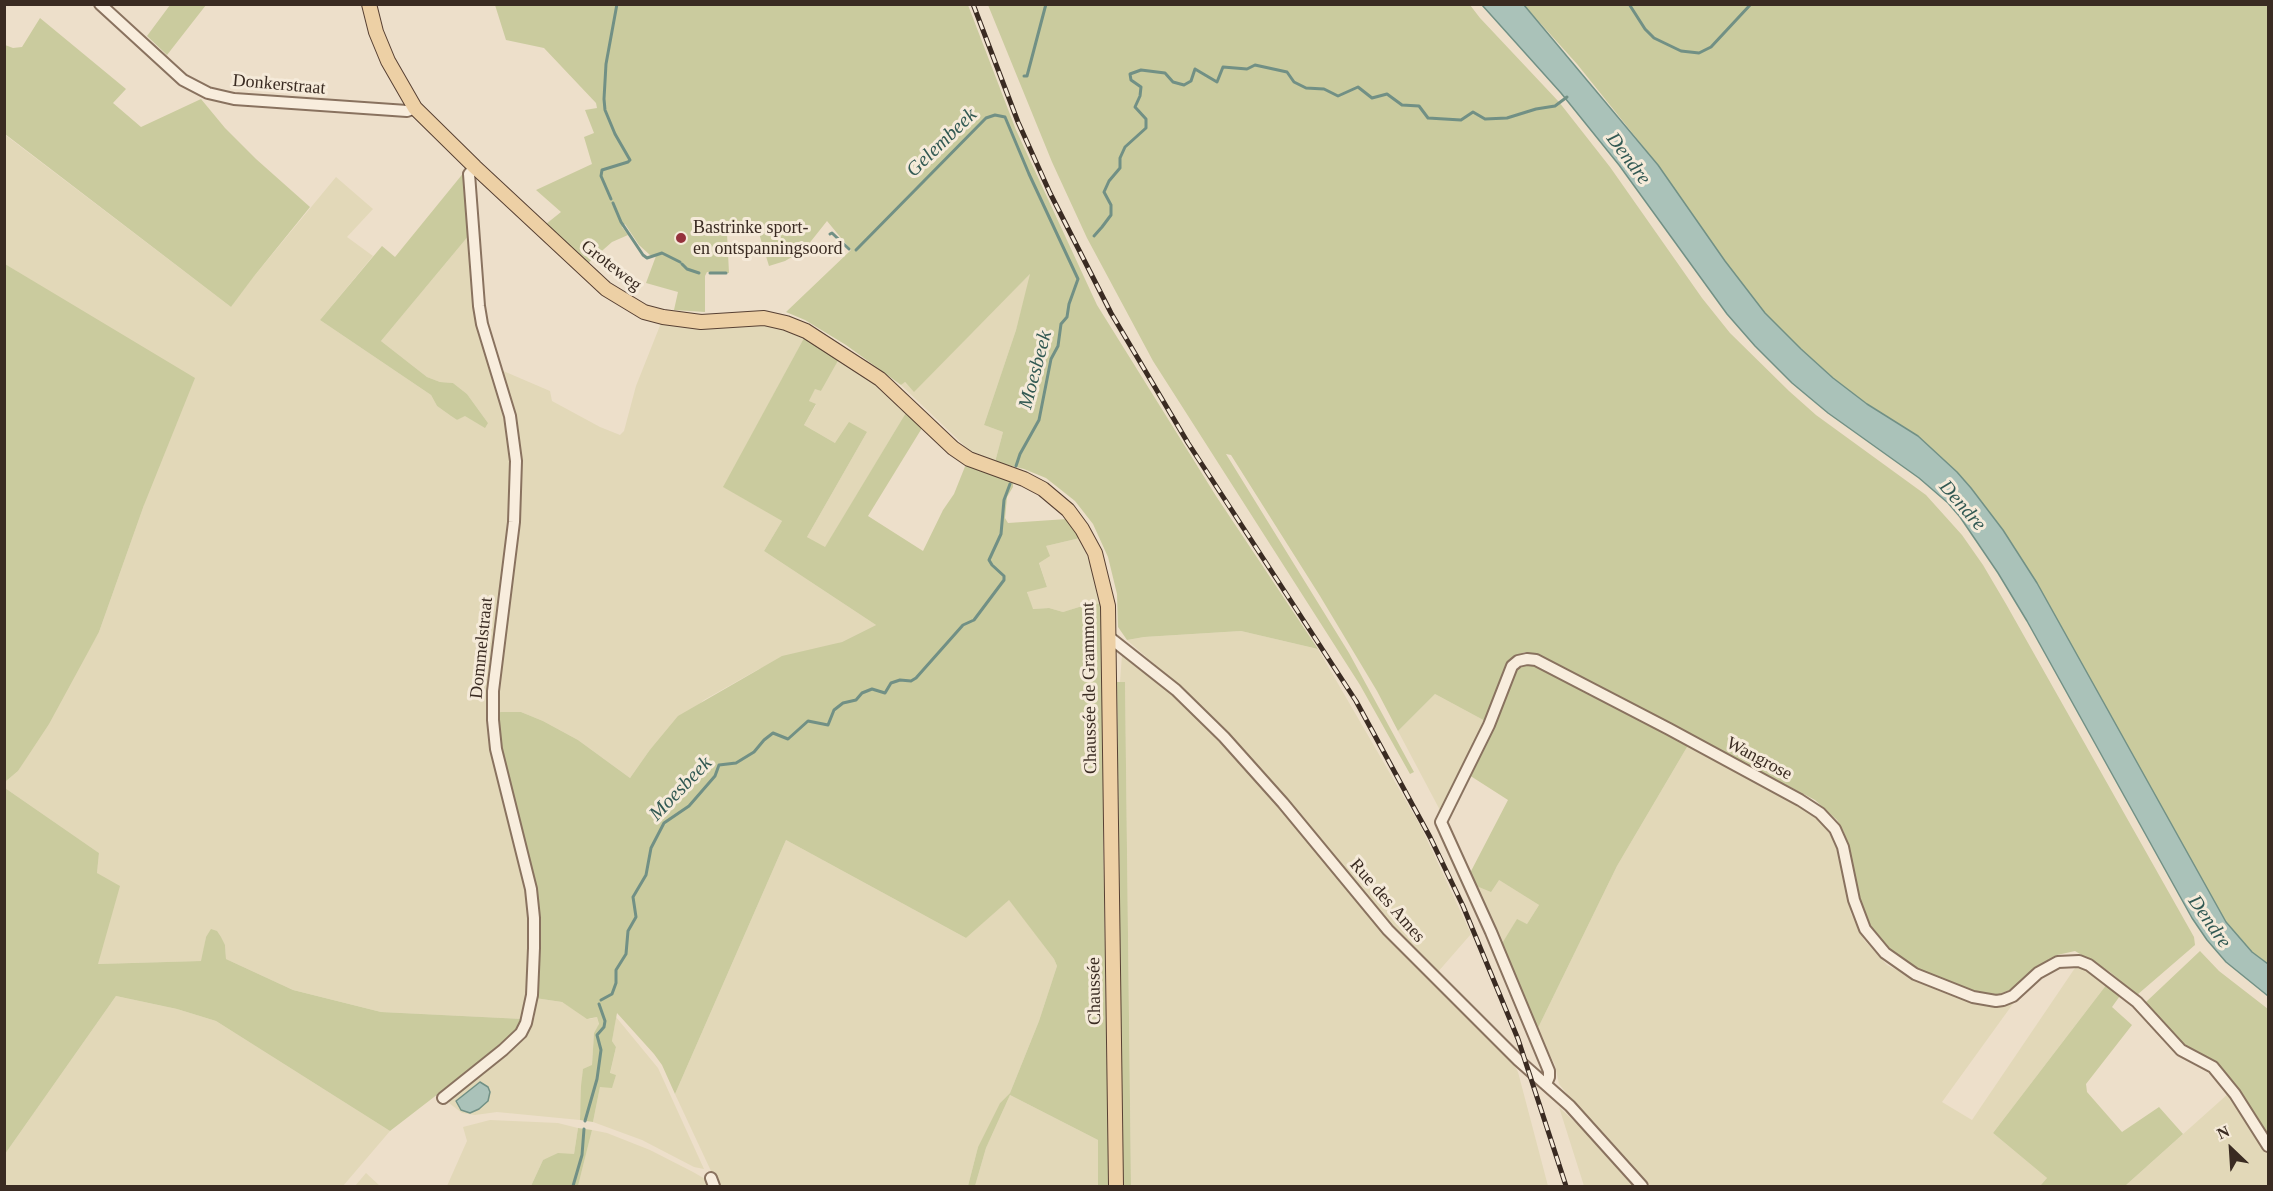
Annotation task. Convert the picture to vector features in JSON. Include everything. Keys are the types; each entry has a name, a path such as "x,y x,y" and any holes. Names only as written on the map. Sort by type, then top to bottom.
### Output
{"main road":[{"name":"Groteweg","path":"369,4 376,32 388,62 415,108 583,269 627,304 644,312 676,320 701,322 764,318 806,331 880,379 953,448 969,459 1013,475"},
{"name":"Chaussée de Grammont","path":"1013,475 1043,489 1068,510 1095,553 1108,606 1111,796"},
{"name":"Chaussée","path":"1111,796 1116,1186"}],"street":[{"name":"Donkerstraat","path":"100,4 183,80 208,93 234,99 407,111 415,108"},
{"name":"Dommelstraat","path":"443,1098 521,1033 526,1023 532,995 534,948 531,890 496,749 492,720 493,691 514,522 516,461 510,416 478,306 469,174 475,167"},
{"name":"Rue des Ames","path":"1109,638 1176,690 1224,737 1263,780 1388,930 1518,1060 1570,1107 1642,1186"},
{"name":"Wangrose","path":"1546,1084 1549,1071 1491,932 1441,822 1489,725 1512,666 1518,661 1527,659 1536,660 1669,729 1820,813 1835,829 1843,847 1854,900 1865,929 1885,953 1915,974 1973,997 2003,1000 2013,996 2038,974 2058,962 2079,962 2089,966 2137,1002 2181,1050 2213,1067 2235,1094 2268,1146"}],"shaded area":[{"path":"4,134 231,307 336,177 373,209 347,237 373,256 320,320 431,395 437,406 457,420 465,415 488,423 467,394 453,383 440,382 427,377 381,341 470,234 474,290 507,420 510,442 511,489 508,537 490,692 532,918 531,971 523,1019 381,1012 293,990 226,959 225,945 206,937 202,961 98,964 97,873 99,853 5,788 5,782 18,771 99,632 144,505 87,315 5,264"},
{"path":"1031,273 1016,330 984,425 1003,432 995,462 970,451 901,385 904,382 914,391"},
{"path":"661,323 699,329 761,324 787,330 804,338 724,487 782,521 764,551 876,625 842,642 759,669 704,700 649,751 630,778 578,740 543,721 521,712 494,714 519,511 501,370 550,391 552,401 620,435 624,431 636,386"},
{"path":"839,359 867,377 907,411 825,548 807,537 867,432 835,443 804,425 816,405 809,401 815,388 821,391"},
{"path":"1080,538 1101,604 1092,603 1063,612 1049,608 1032,609 1027,591 1047,587 1039,562 1046,546"},
{"path":"1241,631 1318,649 1421,827 1471,934 1437,973 1395,930 1265,774 1178,685 1127,640"},
{"path":"1122,655 1128,656 1165,686 1210,729 1244,765 1398,949 1456,1001 1511,1058 1518,1072 1548,1186 1131,1186 1125,683 1120,682"},
{"path":"1435,694 1487,722 1442,814 1398,731"},
{"path":"1690,742 1814,816 1829,830 1837,847 1851,914 1864,940 1887,965 1939,991 1972,1003 1996,1007 2015,1001 1942,1102 1972,1120 2077,965 2107,984 1993,1133 2047,1178 2040,1186 1651,1186 1609,1145 1559,1084 1555,1065 1537,1030 1617,866"},
{"path":"786,840 966,938 1009,899 1054,959 1057,966 1039,1021 1010,1093 1000,1103 978,1147 968,1186 718,1186 675,1094"},
{"path":"1499,880 1539,905 1527,924 1517,920 1501,945 1474,885"},
{"path":"116,996 177,1009 216,1021 390,1131 343,1186 5,1186 5,1154"},
{"path":"535,998 562,1002 590,1019 597,1017 599,1025 594,1033 592,1066 583,1070 580,1120 497,1112 475,1115 462,1113 449,1103 450,1099 523,1038 535,1017"},
{"path":"616,1017 658,1068 704,1169 694,1167 642,1140 593,1122 600,1087 616,1075 610,1074 616,1047 612,1041"},
{"path":"2229,1093 2268,1155 2268,1186 2125,1186"},
{"path":"1010,1095 1098,1140 1098,1186 975,1186 986,1148"},
{"path":"1559,1107 1584,1131 1633,1186 1584,1186"},
{"path":"490,1120 558,1123 578,1128 574,1154 543,1160 531,1186 447,1186 467,1141 463,1127"},
{"path":"592,1130 607,1133 650,1150 707,1180 710,1186 578,1186"},
{"path":"366,1173 380,1186 355,1186"}],"green space":[{"path":"170,5 206,5 167,55 147,36"},
{"path":"495,5 968,5 1016,130 1097,305 1216,496 1318,649 1241,631 1127,640 1118,627 1117,594 1108,557 1093,524 1075,501 1046,478 1024,469 995,462 1003,432 984,425 1016,330 1030,274 914,392 905,382 901,385 846,345 805,320 786,312 851,250 827,221 804,250 785,261 769,266 757,227 727,234 729,273 707,272 705,312 674,310 678,292 646,283 656,256 650,255 639,245 625,224 622,227 628,235 612,242 587,264 546,224 561,212 536,190 592,164 584,137 594,133 585,110 597,108 596,103 544,48 506,40"},
{"path":"988,5 1470,5 1559,102 1610,167 1702,298 1730,333 1816,415 1926,495 1962,535 2006,604 2194,937 2195,945 2137,995 2110,972 2075,951 2057,955 2046,961 2012,989 1997,995 1981,993 1933,977 1898,957 1884,944 1868,922 1858,896 1843,830 1837,820 1815,800 1538,655 1525,652 1514,656 1507,667 1487,722 1435,694 1398,731 1377,691 1320,596 1231,455 1226,454 1349,653 1414,772 1410,774 1360,685 1153,361 1087,238 1052,162"},
{"path":"1524,5 2268,5 2268,964 2252,952 2226,922 2037,583 2003,530 1971,488 1918,436 1867,404 1833,378 1765,313 1725,261 1658,165 1577,64"},
{"path":"40,18 126,89 113,103 141,127 201,99 225,128 256,159 310,207 231,307 5,134 5,45 13,48 22,47"},
{"path":"465,171 470,234 381,341 427,377 440,382 453,383 467,394 488,423 485,428 465,416 457,420 437,406 431,395 320,320 382,246 395,257"},
{"path":"5,264 195,378 144,505 99,632 49,724 18,771 5,782"},
{"path":"804,338 839,359 821,391 815,389 809,401 816,404 804,425 835,443 849,422 867,432 807,537 825,547 907,411 922,428 868,516 923,551 943,510 954,494 966,464 1013,483 1007,497 1005,518 1008,523 1067,519 1080,538 1046,546 1050,556 1039,563 1047,587 1027,592 1033,609 1049,608 1063,612 1092,603 1101,604 1109,1186 1098,1186 1098,1140 1010,1095 986,1148 975,1186 968,1186 978,1147 1000,1103 1010,1093 1039,1021 1057,966 1009,900 966,938 786,840 675,1094 662,1065 617,1013 612,1041 616,1047 610,1073 616,1075 612,1088 600,1087 593,1122 580,1120 581,1086 583,1069 592,1065 594,1033 599,1024 597,1017 587,1019 562,1002 535,998 536,927 494,714 521,712 543,721 578,740 630,778 678,716 782,656 842,642 876,625 764,551 782,521 723,487"},
{"path":"1523,663 1537,665 1690,742 1617,866 1537,1030 1501,945 1517,919 1527,924 1539,905 1499,880 1491,892 1474,885 1469,875 1508,800 1469,775 1514,668"},
{"path":"1117,682 1125,682 1131,1186 1123,1186"},
{"path":"5,788 99,853 97,873 120,886 98,964 201,961 206,937 211,929 217,931 225,945 226,959 293,990 381,1012 523,1019 518,1029 504,1043 390,1131 216,1021 177,1009 116,996 5,1154"},
{"path":"2200,951 2219,971 2268,1009 2268,1138 2231,1083 2187,1048 2147,1007 2146,1002"},
{"path":"2107,984 2122,993 2112,1007 2132,1025 2086,1084 2087,1092 2122,1132 2159,1107 2183,1134 2125,1186 2040,1186 2047,1178 1993,1133"},
{"path":"578,1128 592,1130 578,1186 531,1186 543,1160 558,1153 574,1154"}],"water":[{"name":"Dendre","path":"1482,5 1524,5 1658,165 1725,261 1765,313 1833,378 1867,404 1918,436 1971,488 2003,530 2037,583 2226,922 2252,952 2268,964 2268,996 2226,962 2192,918 2027,621 1960,517 1948,503 1919,478 1828,413 1792,383 1755,346 1727,314 1619,165 1561,93"},
{"path":"480,1082 488,1087 490,1092 488,1101 470,1113 461,1110 456,1101"}],"waterway":[{"name":"Gelembeek","path":"611,199 601,176 602,170 630,160 615,134 605,110 604,99 606,64 617,4"},
{"path":"1024,76 1027,76 1046,4"},
{"path":"1629,4 1645,29 1654,38 1681,51 1699,53 1711,47 1751,4"},
{"name":"Moesbeek","path":"1094,236 1111,215 1111,205 1104,192 1109,181 1120,168 1120,158 1125,147 1146,128 1146,119 1135,107 1141,87 1131,80 1130,74 1141,70 1165,73 1173,82 1184,85 1191,81 1195,69 1217,82 1223,67 1247,69 1255,65 1287,72 1294,82 1306,88 1324,89 1338,96 1358,87 1372,98 1387,94 1402,105 1419,106 1428,118 1461,120 1473,112 1485,119 1507,118 1555,106 1567,97"},
{"name":"Gelembeek","path":"856,250 986,118 995,115 1005,117 1078,279 1067,317 1061,324 1058,346 1051,359 1039,420 1016,466"},
{"name":"Gelembeek","path":"613,203 621,222 643,255 647,258 662,253 680,262"},
{"name":"Gelembeek","path":"830,234 832,233 849,249"},
{"name":"Gelembeek","path":"682,264 687,269 699,273"},
{"name":"Gelembeek","path":"710,273 726,273"},
{"name":"Moesbeek","path":"601,1000 612,994 616,983 616,970 626,954 628,931 636,917 633,897 646,875 651,848 664,823 689,806 715,776 719,765 736,763 754,752 773,733 788,739 808,721 828,725 834,710 843,703 856,700 862,693 872,689 885,693 891,683 900,680 911,681 916,678 963,625 974,620 1004,580 1004,576 989,560 1001,534 1004,500 1010,484"},
{"path":"585,1121 597,1079 601,1050 597,1035 604,1027 605,1021 599,1004"},
{"name":"Moesbeek","path":"573,1186 582,1155 584,1129"}],"railway":[{"path":"973,4 1018,122 1050,193 1111,313 1188,443 1356,701 1430,837 1463,906 1518,1039 1566,1186"}],"place":[{"name":"Bastrinke sport- en ontspanningsoord","path":"681,238"}]}
